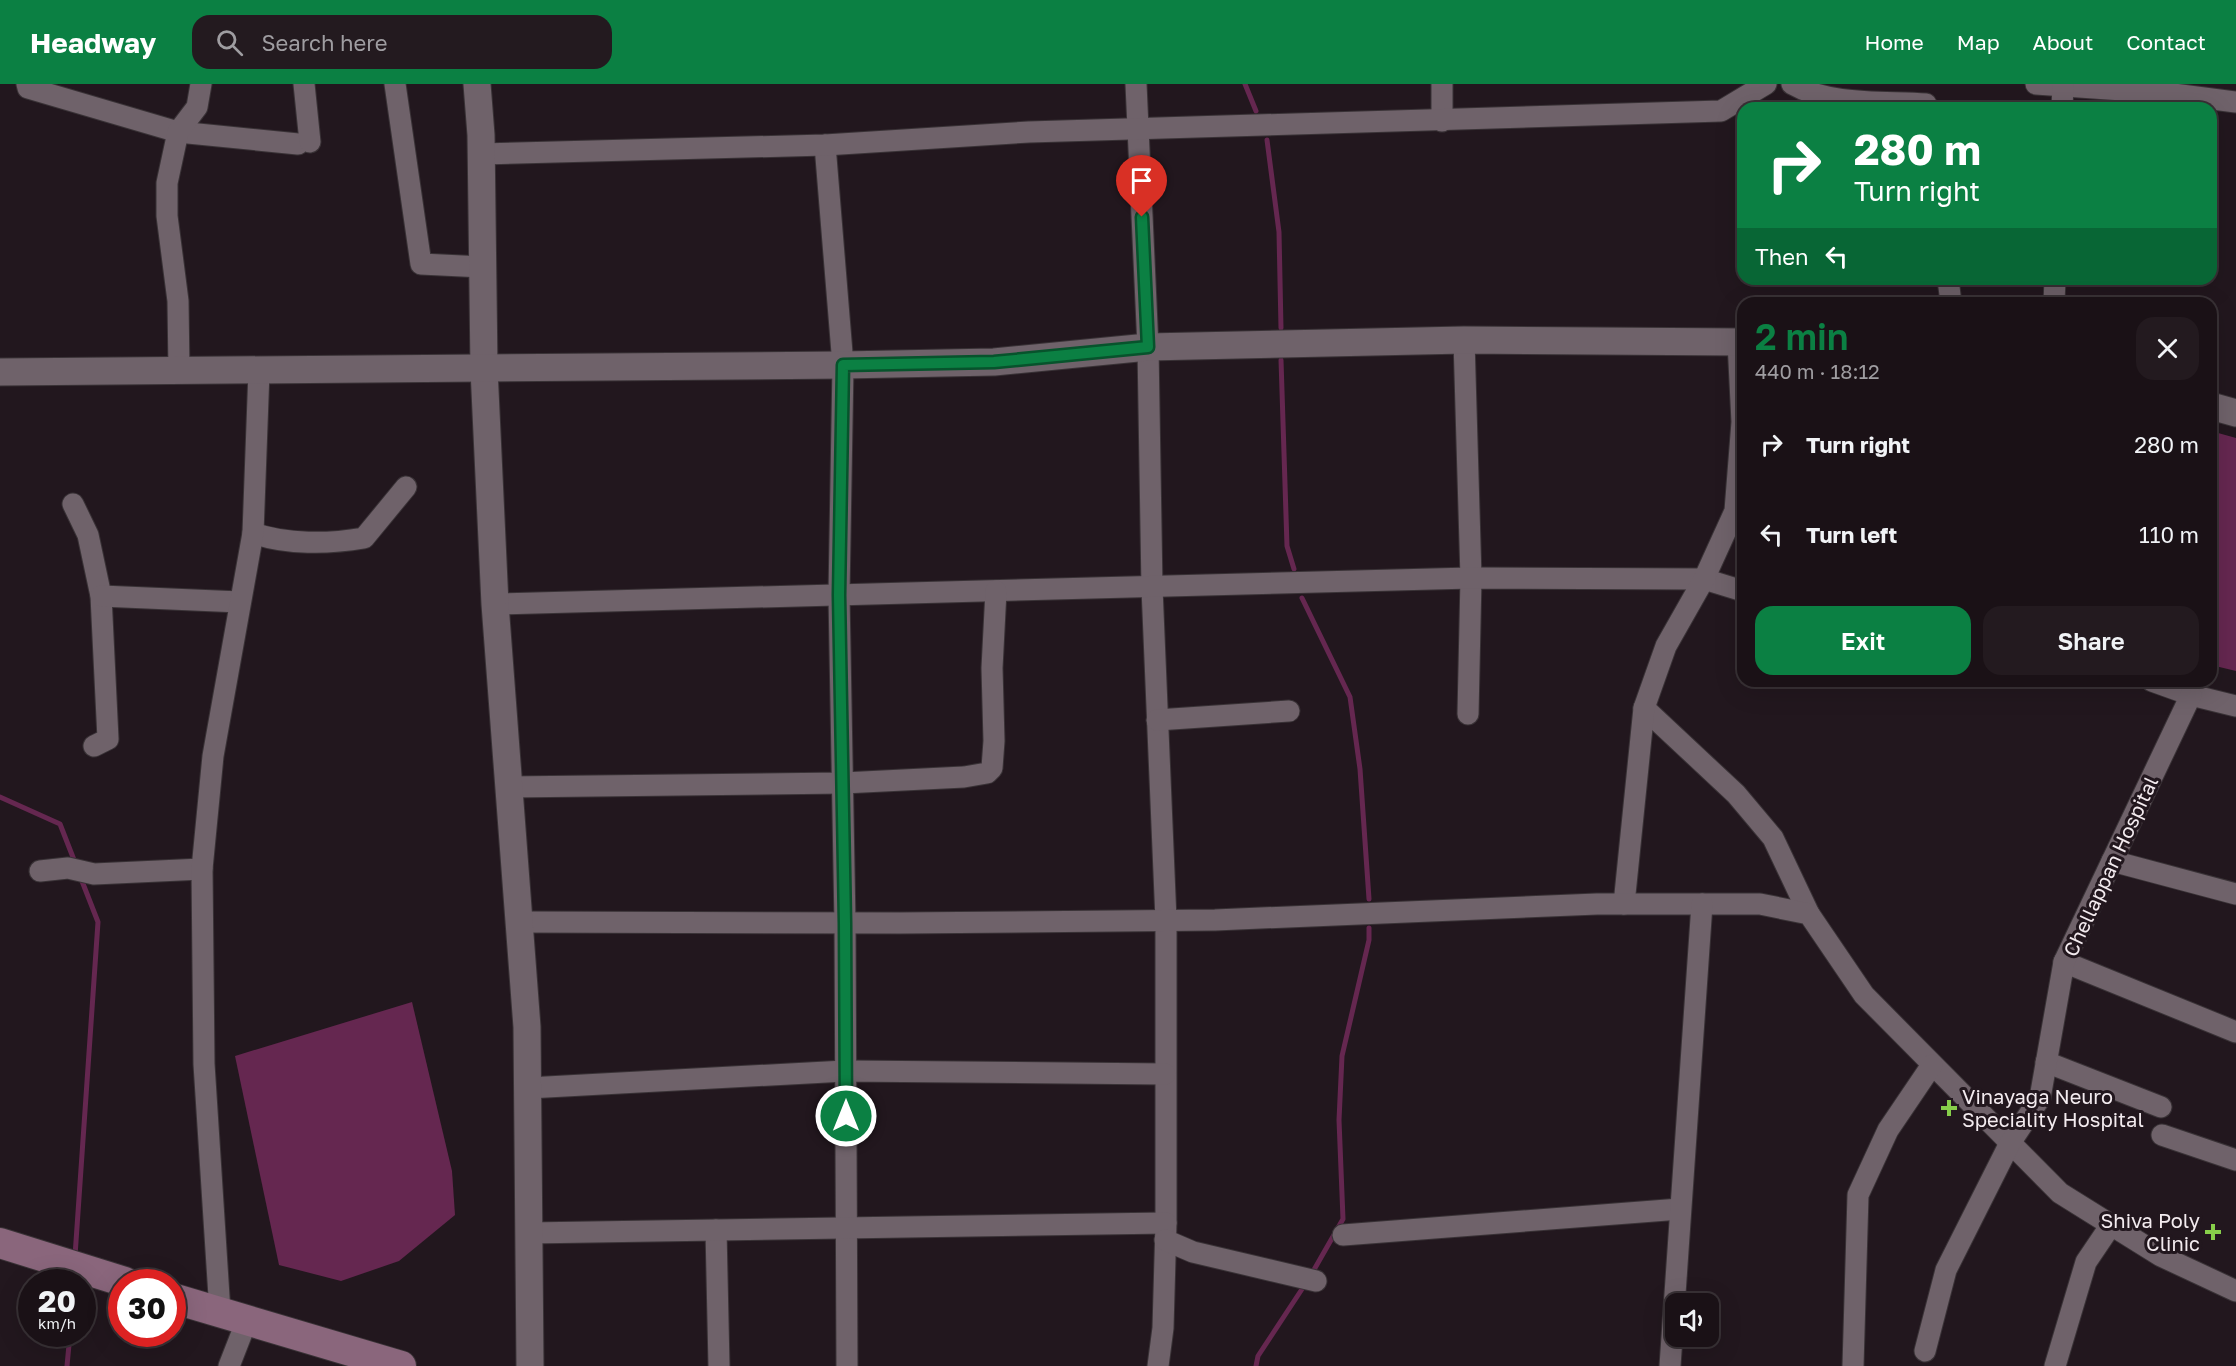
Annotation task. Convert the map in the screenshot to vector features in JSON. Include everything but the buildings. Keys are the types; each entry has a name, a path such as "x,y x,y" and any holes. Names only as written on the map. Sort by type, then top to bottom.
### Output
{"main road":[{"path":"0,1243 108,1277"},
{"path":"186,1302 401,1366"}],"street":[{"path":"27,84 28,88 178,132 304,143 304,84"},
{"path":"179,371 178,301 167,216 167,183 178,132 197,106 201,84"},
{"path":"395,84 421,264 483,267"},
{"path":"477,84 482,154 484,369 495,604 524,970 528,1088 530,1366"},
{"path":"1136,84 1148,347 1152,588 1166,920 1165,1231 1163,1328 1158,1366"},
{"path":"1442,84 1442,120"},
{"path":"482,154 825,145 1029,132 1721,111 1767,84"},
{"path":"1792,84 1802,90 1846,99 1927,99"},
{"path":"2036,84 2166,93 2236,102"},
{"path":"2062,102 2063,86"},
{"path":"825,145 843,365 839,595 845,923 847,1366"},
{"path":"1464,340 1471,578 1468,714"},
{"path":"0,372 843,365 994,362 1148,347 1464,340 1737,342"},
{"path":"229,1366 234,1316 204,1064 202,868 213,756 253,533 259,371"},
{"path":"2217,407 2236,412"},
{"path":"1624,904 1644,708 1666,646 1704,579 1734,511 1737,478"},
{"path":"253,533 270,539 334,543 364,538 406,488"},
{"path":"73,504 88,535 101,596 108,739 94,746"},
{"path":"495,604 1471,578 1704,579 1737,589"},
{"path":"508,787 843,783 964,777 987,773 992,768 994,741 992,668 996,591"},
{"path":"101,596 240,602"},
{"path":"2169,687 2236,706"},
{"name":"Chellappan Hospital","path":"1925,1351 1946,1270 2010,1143 2040,1098 2064,962 2191,695"},
{"path":"1644,708 1736,794 1773,838 1809,914 1864,995 2060,1193 2161,1256 2236,1291"},
{"path":"1157,720 1289,711"},
{"path":"2112,861 2236,894"},
{"path":"40,871 68,868 94,874 202,868"},
{"path":"519,922 845,923 1166,920 1624,904 1760,904 1809,914"},
{"path":"1670,1366 1702,904"},
{"path":"2064,962 2236,1032"},
{"path":"2046,1062 2161,1107"},
{"path":"1853,1366 1858,1195 1887,1130 1932,1065"},
{"path":"528,1088 845,1071 1166,1074"},
{"path":"2162,1135 2236,1161"},
{"path":"1343,1235 1680,1209"},
{"path":"2055,1366 2086,1262 2111,1225"},
{"path":"529,1233 847,1228 1165,1231 1193,1252 1316,1281"},
{"path":"716,1230 719,1366"}],"shaded area":[{"path":"2217,433 2236,438 2236,671 2217,666"},
{"path":"412,1002 452,1171 455,1215 399,1261 341,1281 279,1265 235,1056"}],"waterway":[{"path":"1245,84 1256,111"},
{"path":"1267,140 1279,232 1281,328"},
{"path":"1281,360 1287,546 1294,569"},
{"path":"1302,598 1350,697 1360,769 1369,899"},
{"path":"0,797 60,824 76,865"},
{"path":"75,1256 98,922 80,876"},
{"path":"1311,1275 1343,1219 1339,1120 1342,1056 1369,940 1369,928"},
{"path":"1256,1366 1258,1356 1306,1283"},
{"path":"67,1366 69,1347"}],"place":[{"name":"Vinayaga Neuro Speciality Hospital","path":"1949,1108"},
{"name":"Shiva Poly Clinic","path":"2213,1232"}],"route":[{"path":"846,1116 839,595 843,365 994,362 1148,347 1142,217"}]}
